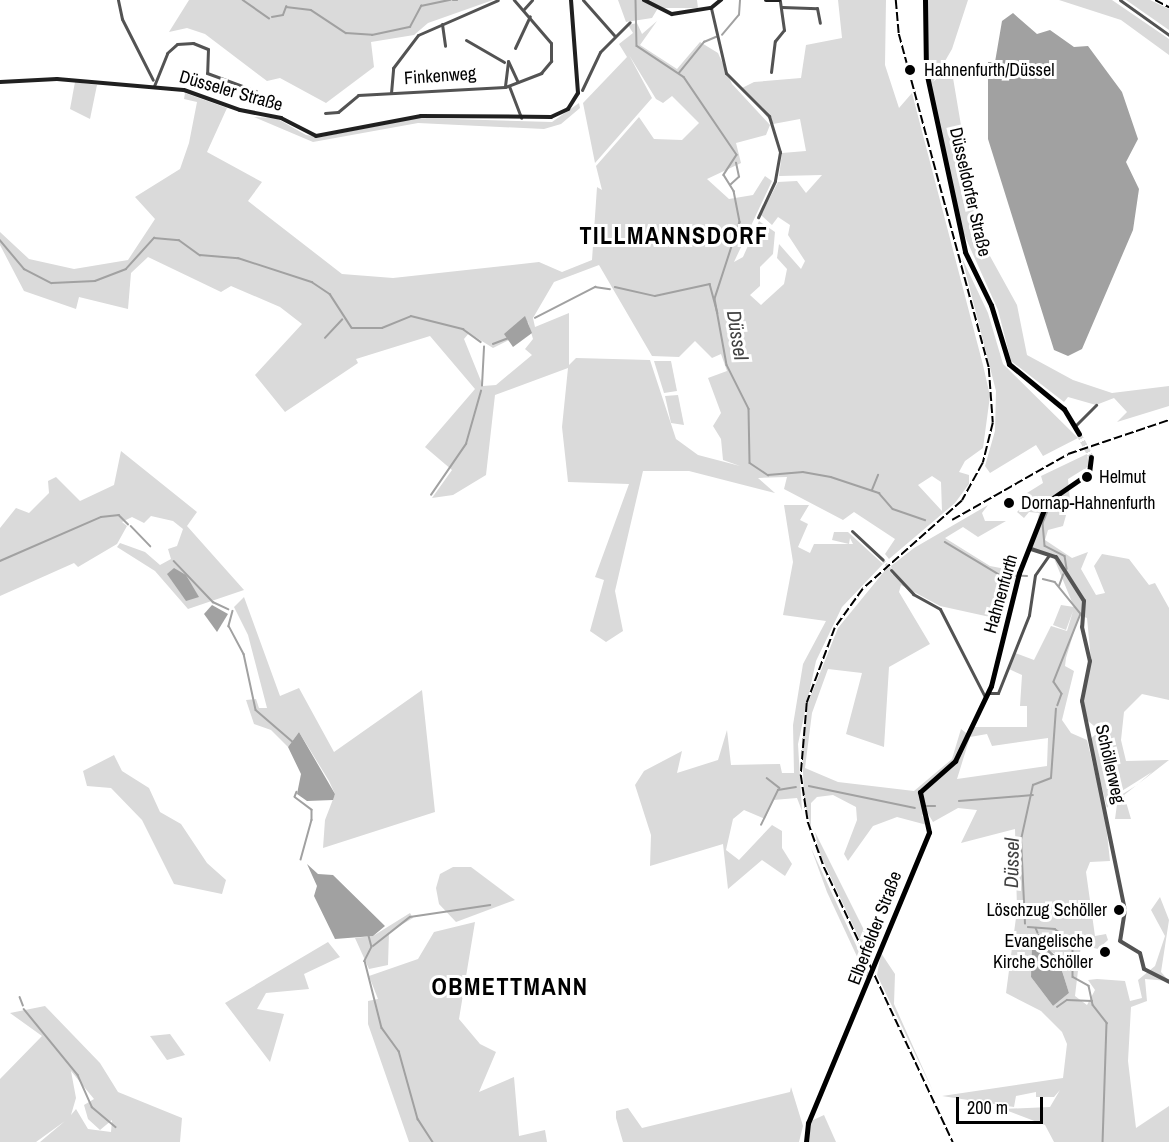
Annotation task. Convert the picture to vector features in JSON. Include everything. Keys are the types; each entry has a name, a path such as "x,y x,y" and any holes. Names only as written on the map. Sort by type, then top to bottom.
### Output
{"main road":[{"name":"Düsseler Straße","path":"0,82 57,79 154,83 271,115 316,136 412,116 521,119 558,116 576,99 571,0"},
{"path":"644,0 665,14 711,8 721,0"},
{"path":"766,0 780,0"},
{"name":"Düsseldorfer Straße","path":"925,0 926,71 965,252 991,305 1009,364 1056,401 1079,434"},
{"name":"Hahnenfurth","path":"966,736 986,695 1017,579 1031,549 1047,502 1089,473 1091,457"},
{"name":"Elberfelder Straße","path":"806,1142 808,1123 870,984 875,963 929,832 920,792 955,761 966,736"}],"street":[{"path":"118,0 122,19 154,83"},
{"path":"391,93 393,68 403,51 424,31 498,0"},
{"name":"Finkenweg","path":"325,113 338,112 358,94 507,86 543,71 552,54 549,39 514,0"},
{"path":"524,9 532,0"},
{"path":"583,0 614,35"},
{"path":"771,72 775,41 784,30 783,7 780,0"},
{"path":"1120,0 1169,35"},
{"path":"783,7 817,8 820,23"},
{"path":"711,8 726,73 769,116 780,152 775,181 758,217"},
{"path":"515,48 530,16"},
{"path":"582,90 614,35 630,22"},
{"path":"442,24 445,46"},
{"path":"466,40 504,62 510,62 518,82"},
{"path":"154,83 167,52 177,44 193,43 208,49 207,73 256,91"},
{"path":"504,62 507,86 521,119"},
{"path":"1075,426 1096,405"},
{"path":"852,531 883,560"},
{"path":"891,570 913,594 940,609 986,695 998,693 1029,615 1035,575 1049,555 1031,549"},
{"name":"Schöllerweg","path":"1049,555 1056,557 1085,605 1083,632 1090,661 1082,700 1125,909 1120,943 1139,952 1146,970 1169,982"}],"shaded area":[{"path":"189,0 493,0 428,23 414,35 371,42 374,67 326,103 280,78 267,81 205,34 187,28 169,32"},
{"path":"618,0 697,0 698,8 658,8 652,18 626,22"},
{"path":"838,0 886,0 885,65 899,108 912,93 990,396 983,448 965,461 959,472 969,475 969,484 955,503 889,559 885,554 895,539 854,512 843,520 784,489 787,477 758,478 775,493 689,471 643,471 615,591 623,631 606,642 590,631 604,580 595,577 629,484 568,482 562,427 568,368 495,395 486,475 453,495 432,498 452,470 425,447 475,389 430,336 356,359 358,363 285,412 255,375 302,324 280,307 231,286 221,292 148,257 131,273 128,309 79,297 76,309 24,291 0,245 0,232 29,259 74,269 128,260 155,219 135,197 180,169 189,143 197,102 184,99 185,93 227,108 207,152 262,182 248,201 342,274 393,278 539,262 562,272 592,260 597,187 602,190 596,166 639,117 654,139 682,140 699,123 672,96 663,103 656,99 629,55 652,98 595,163 583,103 627,57 619,44 633,33 628,25 637,23 642,34 657,21 640,45 677,69 700,42 718,53 732,84 770,125 766,135 736,143 741,163 707,179 729,199 753,195 765,176 772,181 734,262 743,257 759,221 775,232 773,254 760,267 760,286 750,295 761,305 784,284 787,269 777,258 779,244 801,269 805,261 788,235 790,225 778,217 772,225 761,215 778,182 797,181 806,193 822,175 779,176 782,153 806,151 800,119 773,124 742,88 754,82 801,78 806,45 842,38","holes":["599,265 652,356 679,357 695,341 712,358 721,354 727,371 708,378 721,413 713,426 721,439 723,460 740,466 698,455 676,439 650,360 576,358 569,365 569,313 535,327 533,318 554,282","528,322 533,339 525,349 532,355 496,385 483,386 464,339 469,333 493,348 509,340 505,334","932,476 941,482 942,511 918,485"]},
{"path":"928,0 968,0 952,49 933,82 951,66 980,238 1017,305 1027,355 1073,380 1112,393 1169,386 1169,406 1117,422 1127,412 1114,398 1096,405 1068,397 1064,402 1011,361 998,310 963,232 928,71"},
{"path":"1059,0 1112,0 1169,39 1169,55 1121,20"},
{"path":"1126,0 1150,0 1169,9 1169,30"},
{"path":"1013,13 1037,34 1050,30 1074,47 1088,46 1122,92 1138,139 1126,162 1139,189 1133,230 1082,349 1068,356 1054,350 988,139 988,62 995,62 1002,21"},
{"path":"75,82 97,85 90,119 70,109"},
{"path":"579,103 580,108 561,124 544,129 418,123 313,142 254,117 276,118 306,135 321,137 418,118 552,122"},
{"path":"962,258 988,313 1003,364 1078,438 1043,456 1036,445 990,473 985,466 995,431 996,391"},
{"path":"525,316 532,333 513,347 504,334"},
{"path":"654,361 671,361 677,391 664,393"},
{"path":"678,395 684,425 671,423 665,396"},
{"path":"121,451 197,512 187,526 244,590 188,609 155,571 117,547 120,543 145,552 160,565 171,559 168,549 177,546 183,529 173,521 151,516 144,523 132,517 122,522 127,526 117,544 78,567 74,563 0,596 0,528 16,508 29,513 49,493 48,481 56,477 80,501 114,485"},
{"path":"1087,454 1089,466 1068,479 1070,501 1063,526 1048,530 1045,540 1072,558 1088,552 1081,569 1096,595 1105,593 1094,566 1102,554 1129,559 1149,585 1155,583 1169,608 1169,700 1142,694 1124,712 1121,740 1126,761 1169,760 1138,784 1152,772 1117,794 1107,808 1090,739 1100,731 1087,720 1083,698 1091,660 1087,618 1079,615 1066,658 1065,666 1074,671 1062,720 1071,733 1087,740 1105,815 1110,861 1090,862 1086,872 1095,936 1106,934 1108,940 1098,949 1081,945 1075,996 1087,1005 1095,990 1088,980 1097,979 1125,981 1130,1001 1142,998 1138,980 1155,966 1165,936 1151,910 1160,897 1169,920 1161,972 1169,981 1145,979 1147,1001 1131,1007 1128,1061 1136,1128 1169,1106 1169,1142 1054,1142 1045,1125 1003,1109 1050,1107 1060,1090 1054,1097 1036,1097 1036,1092 1016,1096 1014,1107 942,1096 1063,1078 1067,1044 1062,1032 1041,1011 1006,993 1017,910 1015,829 961,843 977,810 958,808 933,822 927,812 922,815 927,825 897,817 873,826 848,861 844,854 857,820 856,807 833,795 817,797 811,803 811,828 804,800 802,744 808,703 838,628 887,568 893,575 891,566 914,548 988,505 982,513 985,521 1006,521 978,537 963,527 945,538 990,566 1016,571 1014,582 999,581 990,617 940,606 901,585 899,592 930,644 889,667 884,747 846,734 862,673 828,669 812,713 805,768 838,782 914,791 952,759 961,729 970,736 974,727 1027,727 1027,706 1020,706 1022,675 1009,669 1015,653 1034,660 1051,626 1067,631 1073,611 1066,630 1053,625 1061,605 1074,607 1053,556 1032,549 1039,513 1029,512 1024,518 1017,512 1024,505 1019,498 1043,483 1041,476","holes":["987,734 992,746 1048,738 1047,766 957,779 970,737","1040,949 1057,954 1069,993 1053,1006 1031,977"]},
{"path":"784,505 809,505 800,520 808,524 798,547 810,553 814,544 849,544 832,540 834,532 848,532 883,564 842,607 816,661 798,744 802,811 797,798 773,800 765,819 744,810 733,819 726,850 739,860 772,825 782,831 782,848 792,864 785,876 762,860 728,889 723,844 650,866 651,835 635,785 644,771 682,751 677,773 718,760 727,730 731,765 780,764 782,773 794,773 793,725 803,664 826,621 783,615 793,562"},
{"path":"174,568 186,575 199,597 186,601 167,574"},
{"path":"244,597 280,696 299,688 334,752 422,690 435,812 323,848 325,820 335,794 329,781 299,732 288,747 271,730 254,724 246,700 256,699 259,708 267,708 248,635 234,607"},
{"path":"212,605 228,614 217,632 204,614"},
{"path":"299,732 335,794 333,800 307,801 297,794 301,774 288,747"},
{"path":"114,755 122,771 149,788 160,812 181,824 207,863 226,880 222,894 174,884 142,820 111,788 87,786 83,771"},
{"path":"1136,785 1124,795 1131,819 1115,819 1118,797"},
{"path":"815,832 874,950 871,964 819,852"},
{"path":"811,848 869,973 867,978 827,892"},
{"path":"307,864 318,874 333,875 385,926 373,936 335,939 314,896 317,886"},
{"path":"453,867 471,867 515,900 456,922 439,904 436,888 440,874"},
{"path":"410,913 413,918 389,932 388,965 369,969 355,938 373,936"},
{"path":"475,922 459,1019 480,1044 496,1052 479,1092 514,1077 519,1136 545,1130 547,1142 409,1142 368,1024 368,1001 378,999 369,976 418,959 434,932"},
{"path":"328,942 340,957 304,974 309,989 266,993 257,1009 284,1014 270,1062 225,1003"},
{"path":"1032,949 1048,949 1058,958 1069,993 1053,1006 1031,977"},
{"path":"881,953 895,974 894,1004 933,1091 877,975"},
{"path":"45,1006 100,1063 118,1092 182,1118 180,1142 40,1142 65,1121 36,1142 0,1142 0,1079 42,1036 10,1013","holes":["71,1071 94,1099 84,1105 88,1119 100,1130 112,1120 111,1132 88,1129 76,1109 71,1115 76,1098"]},
{"path":"170,1034 185,1055 167,1060 150,1036"},
{"path":"791,1087 803,1126 799,1142 623,1142 616,1118 616,1111 628,1108 642,1128 790,1092"},
{"path":"824,1115 836,1142 809,1142 811,1121"}],"waterway":[{"path":"243,0 269,18"},
{"path":"272,17 283,15 286,7 311,10 346,33 372,35 410,27 421,6 450,0"},
{"name":"Düssel","path":"636,0 637,46 684,77 737,155 724,175 734,191 740,222 715,299 727,365 749,409 750,463 768,475 803,472 831,477 879,493 893,509 925,520"},
{"path":"722,35 739,15 740,0"},
{"path":"679,73 704,42 716,37"},
{"path":"730,185 739,177 736,163"},
{"path":"0,240 24,269 52,283 95,281 126,269 154,238 179,240 200,255 238,258 312,282 330,294 352,328 382,328 411,316 463,329 481,342"},
{"path":"615,287 655,296 710,284 718,313"},
{"path":"535,318 595,287 610,289"},
{"path":"325,338 342,320"},
{"path":"493,344 509,338"},
{"path":"482,386 484,347"},
{"path":"431,495 466,444 481,391"},
{"path":"872,490 878,475"},
{"path":"1052,502 1043,523 1045,546 1065,556 1067,569"},
{"path":"0,561 101,517 119,515 128,524"},
{"path":"131,526 150,546"},
{"name":"Düssel","path":"945,542 1000,575 1027,576"},
{"path":"174,561 213,602 228,609"},
{"path":"1059,586 1063,575"},
{"name":"Düssel","path":"1043,579 1055,582 1081,614 1054,682 1062,694 1058,705"},
{"path":"233,611 229,626 244,654 256,710 293,742"},
{"name":"Düssel","path":"1025,924 1021,840 1033,785 1051,778 1056,709"},
{"path":"767,778 780,788"},
{"path":"809,786 915,808"},
{"path":"761,825 778,790 796,787"},
{"path":"297,792 295,797 312,810 312,820 301,860"},
{"path":"959,801 1033,795"},
{"path":"927,806 935,806"},
{"path":"373,946 410,917 490,905"},
{"name":"Düssel","path":"1028,927 1055,929 1073,942 1073,977 1089,986 1093,1005 1107,1023 1103,1142"},
{"name":"Düssel","path":"1036,928 1038,933"},
{"path":"1039,935 1045,951"},
{"path":"369,936 372,947 365,961 382,1028 399,1051 418,1119 433,1142"},
{"path":"20,997 23,1005"},
{"path":"1057,1007 1067,1000 1092,1001"},
{"path":"24,1009 78,1075 92,1107 116,1127"}],"tunnel":[{"path":"1079,434 1091,457"},
{"path":"883,560 891,570"}],"railway":[{"path":"896,0 899,34 989,368 993,423 983,463 962,501 863,589 835,628 807,703 801,775 808,822 824,867 953,1142"},
{"path":"1155,0 1169,7"},
{"path":"952,520 1068,454 1169,420"}],"place":[{"name":"Hahnenfurth/Düssel","path":"910,70"},
{"name":"Helmut","path":"1087,477"},
{"name":"Dornap-Hahnenfurth","path":"1009,503"},
{"name":"Löschzug Schöller","path":"1119,910"},
{"name":"Evangelische Kirche Schöller","path":"1105,952"}],"district":[{"name":"TILLMANNSDORF","path":"674,236"},
{"name":"OBMETTMANN","path":"510,987"}]}
